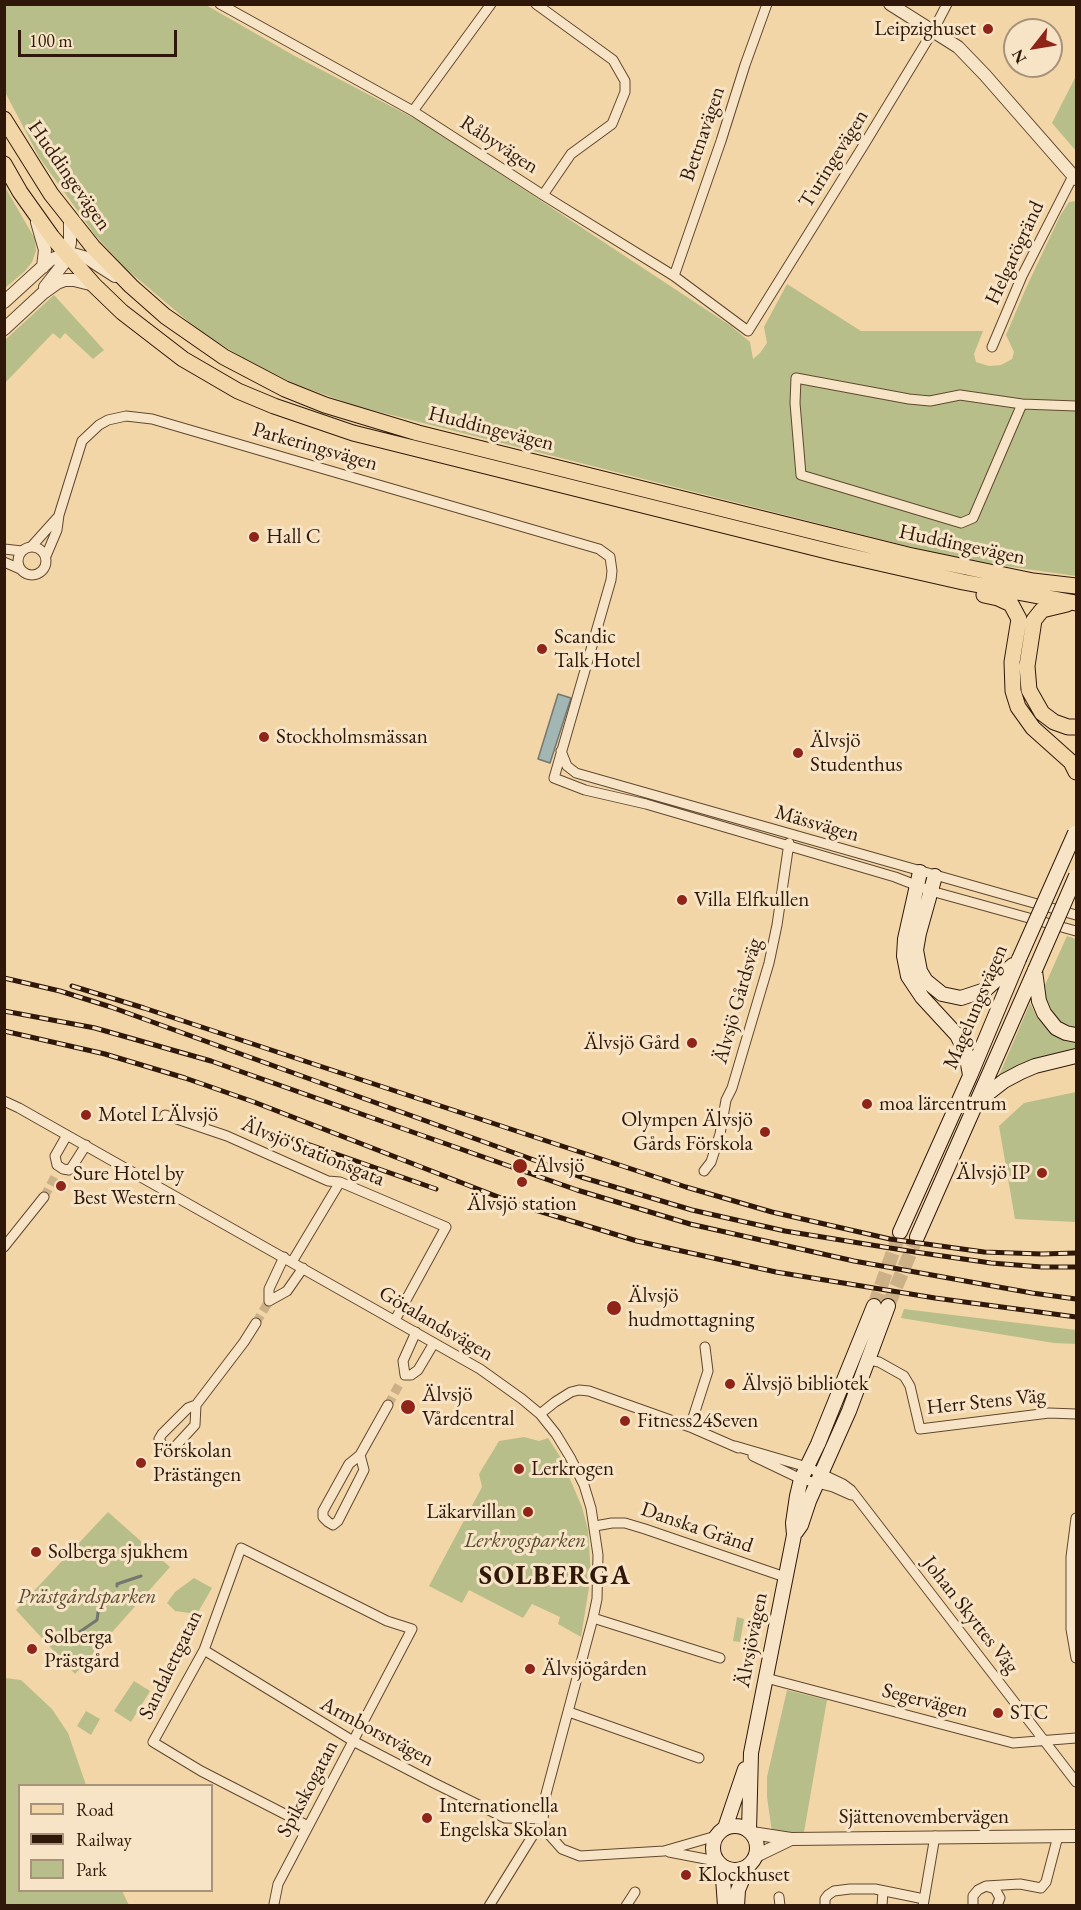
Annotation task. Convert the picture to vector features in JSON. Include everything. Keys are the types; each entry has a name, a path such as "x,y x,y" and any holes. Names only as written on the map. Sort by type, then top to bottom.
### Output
{"main road":[{"name":"Huddingevägen","path":"4,119 34,169 70,219 93,247 131,286 165,316 224,357 285,389 363,417 908,555 1012,578 1077,586"},
{"name":"Huddingevägen","path":"4,164 34,212 94,285 156,339 202,371 238,391 318,422 834,553 963,582 1075,602"},
{"path":"834,553 853,564 998,598 1011,604 1019,619 1020,664 1029,690 1042,713 1054,722 1068,727 1077,727"},
{"path":"1075,602 1041,610 1034,620 1013,691 1018,707 1033,728 1071,762 1077,772"},
{"name":"Magelungsvägen","path":"900,1233 1076,830"},
{"path":"935,876 916,950 920,971 934,989 962,998 972,995 994,983 1019,959"},
{"name":"Magelungsvägen","path":"916,1237 1077,876"},
{"path":"918,879 904,939 904,956 908,976 922,997 957,1035 966,1053 970,1076"},
{"path":"1035,970 1039,1001 1044,1013 1056,1028 1077,1035"},
{"path":"975,1103 1004,1081 1021,1072 1035,1066 1077,1056"},
{"path":"804,1473 881,1306 869,1360 819,1479"},
{"name":"Älvsjövägen","path":"720,1832 751,1753 804,1473"},
{"name":"Älvsjövägen","path":"794,1535 801,1525 819,1479"},
{"name":"Älvsjövägen","path":"750,1832 751,1753"},
{"path":"725,1905 723,1878 712,1848 720,1832 737,1826 750,1832 756,1841 756,1856 747,1868 738,1890 737,1905"},
{"path":"718,1863 732,1871 747,1868"}],"street":[{"name":"Råbyvägen","path":"220,4 413,111 674,276 748,331"},
{"path":"237,14 244,4"},
{"path":"413,111 492,4"},
{"path":"536,4 613,60 625,81 625,92 612,124 571,154 543,195"},
{"name":"Bettnavägen","path":"674,276 767,4"},
{"path":"890,4 958,47 986,75 1075,177"},
{"name":"Turingevägen","path":"748,331 933,31 947,4"},
{"name":"Helgarögränd","path":"992,347 1022,276 1075,177"},
{"path":"34,212 43,239 45,259 43,267"},
{"path":"33,302 59,270 67,254 70,243 70,219"},
{"path":"4,302 56,257 67,254 87,258 131,286"},
{"path":"4,329 50,288 65,280 94,285"},
{"path":"1022,404 973,518 961,523 801,475 795,403 796,378 909,399 930,401 960,395 1022,404 1077,406"},
{"name":"Parkeringsvägen","path":"4,562 28,575 37,575 44,569 46,556 57,530 76,455 89,433 108,420 138,416 599,549 610,557 611,580 561,751"},
{"name":"Parkeringsvägen","path":"27,549 59,515"},
{"path":"4,549 40,549 46,556"},
{"path":"20,569 18,560 27,549"},
{"name":"Mässvägen","path":"561,751 554,778 579,788 646,804 788,847 918,879 935,876 1077,915"},
{"name":"Mässvägen","path":"561,751 567,766 576,773 790,835 918,879 931,891 1077,931"},
{"name":"Älvsjö Gårdsväg","path":"704,1171 711,1162 723,1123 726,1100 732,1088 769,963 790,835"},
{"name":"Götalandsvägen","path":"4,1101 86,1145 480,1369 522,1398 540,1414 556,1434 578,1474 591,1508 598,1555 598,1578 593,1618 546,1794 543,1819"},
{"name":"Älvsjö Stationsgata","path":"165,1115 227,1136 328,1181 339,1182 446,1227 395,1320"},
{"path":"67,1135 55,1156 58,1171 69,1170 86,1145"},
{"path":"303,1268 287,1291 269,1301 269,1289 339,1182"},
{"path":"4,1247 44,1197"},
{"path":"196,1405 195,1425 172,1450 165,1449 159,1439 162,1434 188,1408 196,1405 256,1323"},
{"path":"417,1332 403,1361 402,1379 418,1370 434,1343"},
{"path":"690,1427 708,1371 705,1347"},
{"name":"Herr Stens Väg","path":"869,1360 879,1362 904,1376 910,1386 920,1430 1048,1413 1077,1414"},
{"name":"Johan Skyttes Väg","path":"540,1414 555,1402 579,1390 589,1391 690,1427 819,1479 843,1484 857,1497 1077,1782"},
{"path":"360,1455 364,1470 338,1521 333,1525 323,1517 323,1511 348,1464 360,1455 387,1405"},
{"name":"Johan Skyttes Väg","path":"735,1446 819,1479"},
{"path":"1077,1518 1071,1557 1071,1629 1077,1658"},
{"name":"Danska Gränd","path":"595,1526 624,1523 785,1577"},
{"name":"Sandalettgatan","path":"308,1826 201,1771 153,1742 204,1650 241,1548 387,1621 412,1629"},
{"path":"593,1618 720,1658"},
{"name":"Spikskogatan","path":"274,1904 278,1884 412,1629"},
{"name":"Armborstvägen","path":"204,1650 354,1741 505,1818 543,1819"},
{"name":"Segervägen","path":"766,1678 1013,1743 1077,1738"},
{"path":"569,1712 699,1758"},
{"path":"543,1819 550,1837 562,1849 580,1856 664,1851 720,1832"},
{"path":"489,1905 543,1819"},
{"name":"Sjättenovembervägen","path":"750,1832 791,1839 1077,1836"},
{"path":"825,1905 825,1899 834,1891 862,1889 883,1891 923,1902 934,1836"},
{"path":"974,1905 973,1896 986,1886 1020,1884 1041,1888 1046,1882 1058,1836"},
{"name":"Sjättenovembervägen","path":"756,1856 791,1839"},
{"path":"664,1851 718,1863"},
{"path":"986,1886 995,1890 1000,1898 997,1905"},
{"path":"882,1905 883,1891"},
{"path":"626,1905 635,1892"}],"green space":[{"path":"4,5 206,5 293,55 423,123 731,326 750,342 753,359 767,343 764,327 787,284 861,331 983,331 974,354 976,362 989,366 1001,365 1012,359 1014,352 1006,335 1026,288 1060,216 1069,202 1076,201 1076,576 997,565 923,550 356,406 295,384 245,359 202,333 125,268 95,235 39,157 5,92"},
{"path":"1076,76 1076,151 1052,123"},
{"path":"5,187 35,239 36,251 25,271 5,288"},
{"path":"54,295 104,350 93,359 65,333 60,339 53,333 5,383 5,340"},
{"path":"1067,936 1076,939 1076,1028 1057,1020 1046,999 1045,985"},
{"path":"1030,1003 1037,1017 1049,1031 1062,1040 1076,1043 1076,1049 1022,1063 998,1078"},
{"name":"Älvsjö IP","path":"1076,1092 1076,1222 1015,1219 999,1126 1024,1103"},
{"path":"904,1309 1076,1330 1076,1344 1054,1343 901,1318"},
{"name":"Lerkrogsparken","path":"524,1437 539,1441 548,1438 561,1458 582,1507 588,1530 591,1575 581,1637 558,1624 560,1617 532,1604 523,1618 469,1590 462,1603 429,1586 482,1487 479,1474 499,1441"},
{"name":"Prästgårdsparken","path":"108,1512 170,1567 75,1674 16,1610"},
{"path":"194,1578 212,1588 197,1614 175,1611 167,1603 175,1592"},
{"path":"737,1617 744,1619 740,1642 733,1641"},
{"path":"5,1678 21,1680 52,1709 68,1733 86,1784 18,1784 18,1892 122,1892 129,1905 5,1905"},
{"path":"134,1681 150,1691 131,1722 114,1711"},
{"path":"787,1690 827,1700 804,1832 772,1832 767,1797 767,1777"},
{"path":"86,1711 100,1719 91,1735 77,1726"}],"shaded area":[{"path":"558,694 571,698 550,763 538,759"}],"waterway":[{"path":"117,1586 117,1584 141,1576"},
{"path":"78,1633 97,1620 100,1598 106,1592"}],"tunnel":[{"path":"44,1197 56,1175"},
{"path":"874,1306 900,1232"},
{"path":"888,1306 917,1237"},
{"path":"256,1323 269,1301"},
{"path":"388,1405 400,1383"}],"railway":[{"path":"4,978 60,991 111,1007 581,1177 692,1210 785,1231 915,1252 991,1263 1076,1267"},
{"path":"72,986 686,1187 772,1212 890,1239 984,1252 1076,1253"},
{"path":"4,1011 95,1028 211,1061 577,1190 690,1224 854,1261 1076,1299"},
{"path":"4,1031 105,1054 185,1078 254,1102 519,1205 637,1241 776,1272 935,1298 1076,1317"},
{"path":"293,1139 436,1189"}],"place":[{"name":"Leipzighuset","path":"988,29"},
{"name":"Hall C","path":"254,537"},
{"name":"Scandic Talk Hotel","path":"542,649"},
{"name":"Stockholmsmässan","path":"264,737"},
{"name":"Älvsjö Studenthus","path":"798,753"},
{"name":"Villa Elfkullen","path":"682,900"},
{"name":"Älvsjö Gård","path":"692,1043"},
{"name":"moa lärcentrum","path":"867,1104"},
{"name":"Motel L Älvsjö","path":"86,1115"},
{"name":"Olympen Älvsjö Gårds Förskola","path":"765,1132"},
{"name":"Älvsjö","path":"520,1166"},
{"name":"Älvsjö IP","path":"1042,1173"},
{"name":"Älvsjö station","path":"522,1182"},
{"name":"Sure Hotel by Best Western","path":"61,1186"},
{"name":"Älvsjö hudmottagning","path":"614,1308"},
{"name":"Älvsjö bibliotek","path":"730,1384"},
{"name":"Älvsjö Vårdcentral","path":"408,1407"},
{"name":"Fitness24Seven","path":"625,1421"},
{"name":"Förskolan Prästängen","path":"141,1463"},
{"name":"Lerkrogen","path":"519,1469"},
{"name":"Läkarvillan","path":"528,1512"},
{"name":"Solberga sjukhem","path":"36,1552"},
{"name":"Solberga Prästgård","path":"32,1649"},
{"name":"Älvsjögården","path":"530,1669"},
{"name":"STC","path":"998,1713"},
{"name":"Internationella Engelska Skolan","path":"427,1818"},
{"name":"Klockhuset","path":"686,1875"}],"district":[{"name":"SOLBERGA","path":"555,1577"}]}
